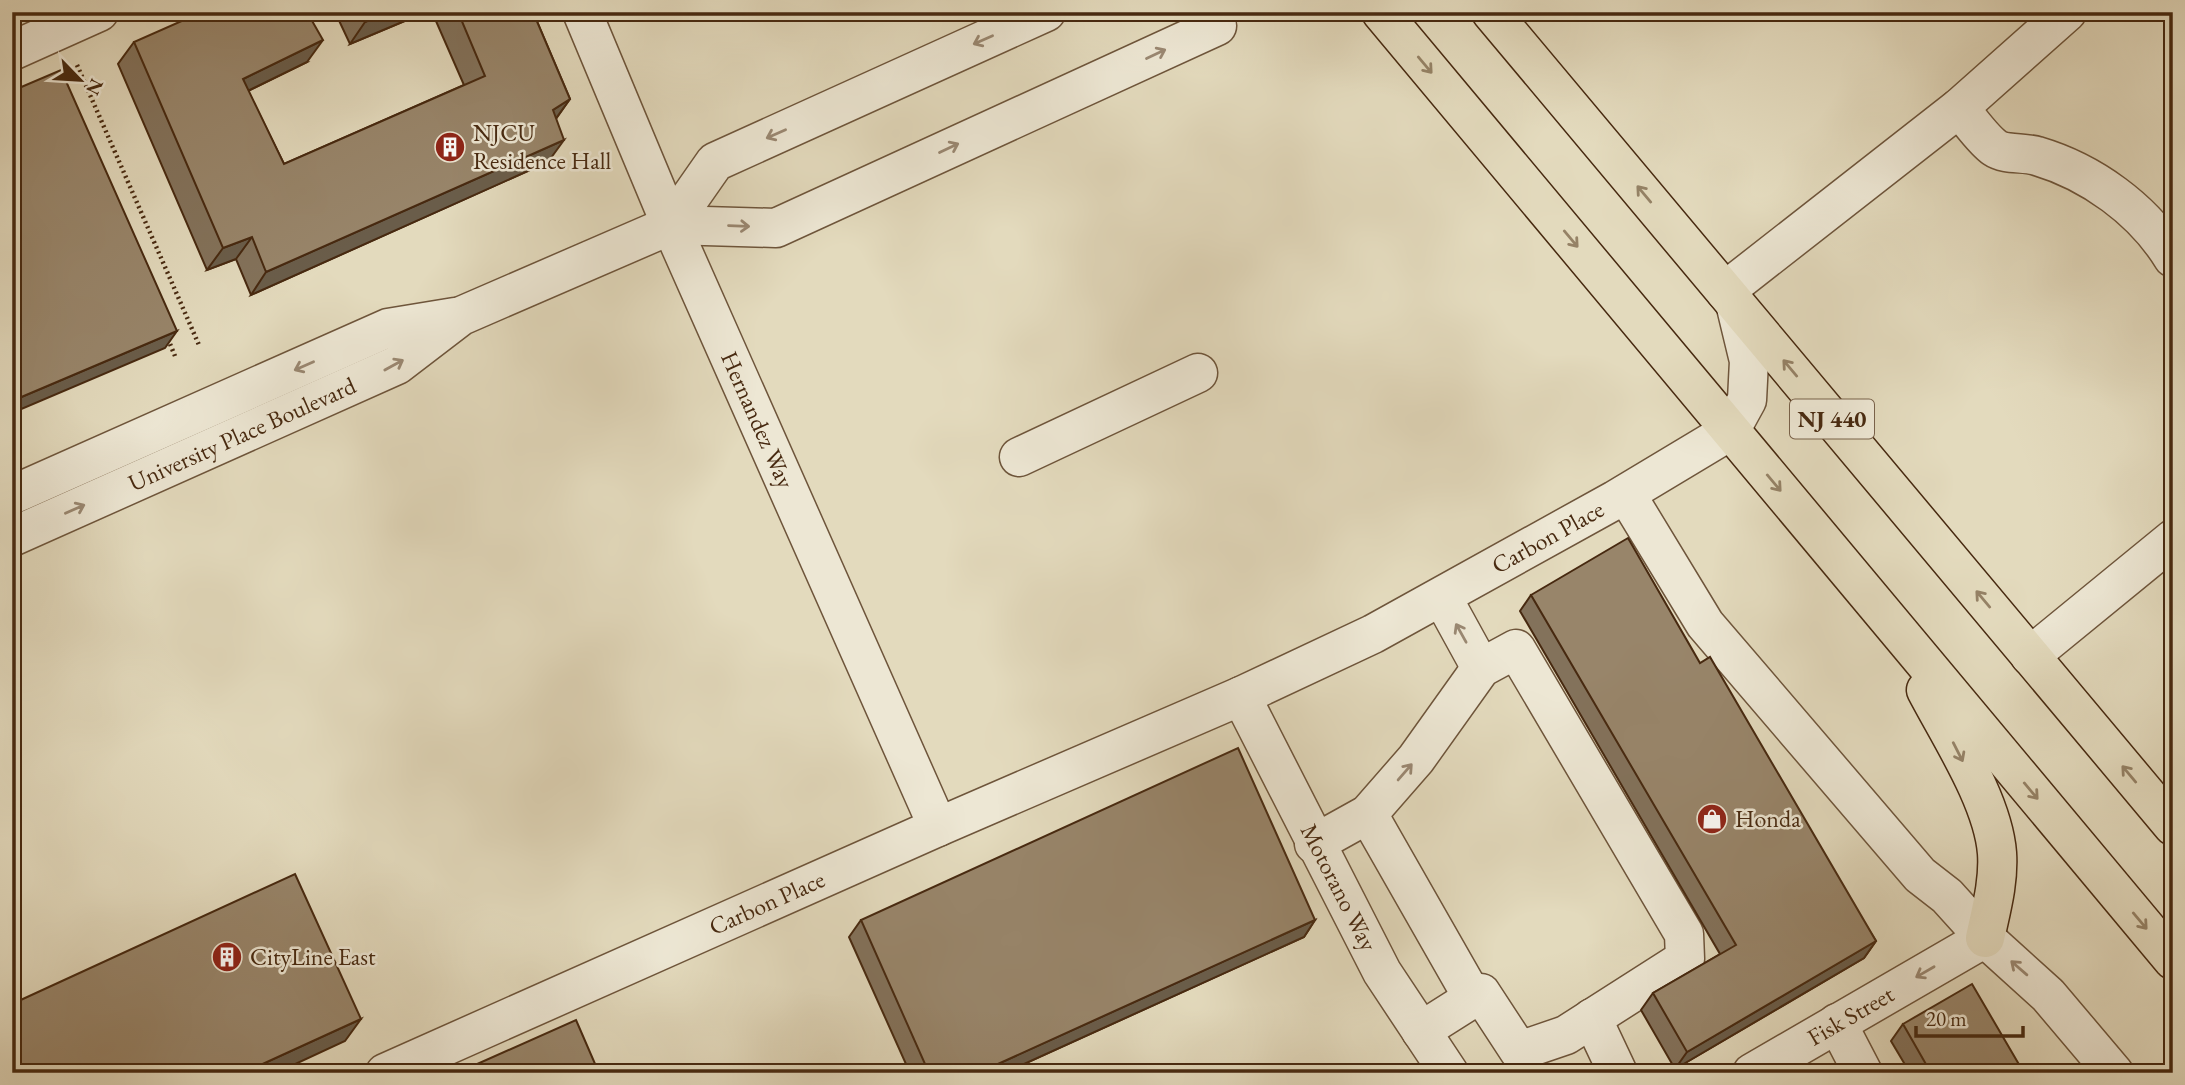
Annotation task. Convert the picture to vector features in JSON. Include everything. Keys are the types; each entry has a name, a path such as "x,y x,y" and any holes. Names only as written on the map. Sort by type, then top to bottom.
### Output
{"highway":[{"path":"1381,12 2173,960"},
{"name":"NJ 440","path":"1491,12 2173,826"},
{"path":"1893,626 1985,803 1997,851 1996,888 1984,938"}],"street":[{"path":"12,51 99,12"},
{"name":"Hernandez Way","path":"582,12 671,225 938,827"},
{"path":"671,225 715,162 1046,12"},
{"path":"671,225 776,228 1217,26 1207,12"},
{"path":"1730,431 1747,400 1749,361 1730,297 1959,108 2067,12"},
{"path":"1959,108 1996,149 2034,155 2060,163 2110,190 2146,222 2173,258"},
{"name":"University Place Boulevard","path":"12,537 397,365 461,316 671,225"},
{"name":"University Place Boulevard","path":"12,495 388,328 461,316"},
{"path":"1019,457 1198,373"},
{"name":"Carbon Place","path":"385,1073 938,827 1152,736 1373,634 1626,494 1730,431"},
{"path":"1626,494 1705,624 1920,875 1947,896 1984,938 2048,995 2114,1073"},
{"path":"2030,656 2173,539"},
{"path":"1442,597 1481,668"},
{"path":"1314,844 1368,814 1416,759 1481,668 1516,649 1684,934 1685,960 1566,1035 1520,1051 1481,993 1421,1031"},
{"name":"Motorano Way","path":"1241,696 1314,844 1382,972 1448,1073"},
{"path":"1368,814 1473,998"},
{"name":"Fisk Street","path":"1752,1073 1984,938"},
{"path":"1592,1018 1618,1073"},
{"path":"1837,1024 1863,1073"}],"path":[{"path":"77,65 199,345"},
{"path":"165,332 175,356"}],"building":[{"name":"NJCU Residence Hall","path":"202,12 307,12 323,40 243,79 284,164 485,76 458,12 533,12 570,99 553,110 564,140 266,272 252,237 223,248 134,42"},
{"path":"361,12 389,12 365,22"},
{"path":"61,70 177,331 12,401 12,91"},
{"name":"Honda","path":"1628,538 1700,663 1710,657 1876,941 1687,1052 1653,993 1736,945 1531,595"},
{"path":"1238,748 1315,920 978,1073 929,1073 861,920"},
{"name":"CityLine East","path":"295,874 361,1019 243,1073 12,1073 12,1004"},
{"path":"1972,984 2024,1073 1931,1073 1903,1024"},
{"path":"576,1020 599,1073 457,1073"}],"place":[{"name":"NJCU Residence Hall","path":"450,147"},
{"name":"Honda","path":"1712,819"},
{"name":"CityLine East","path":"227,957"}]}
